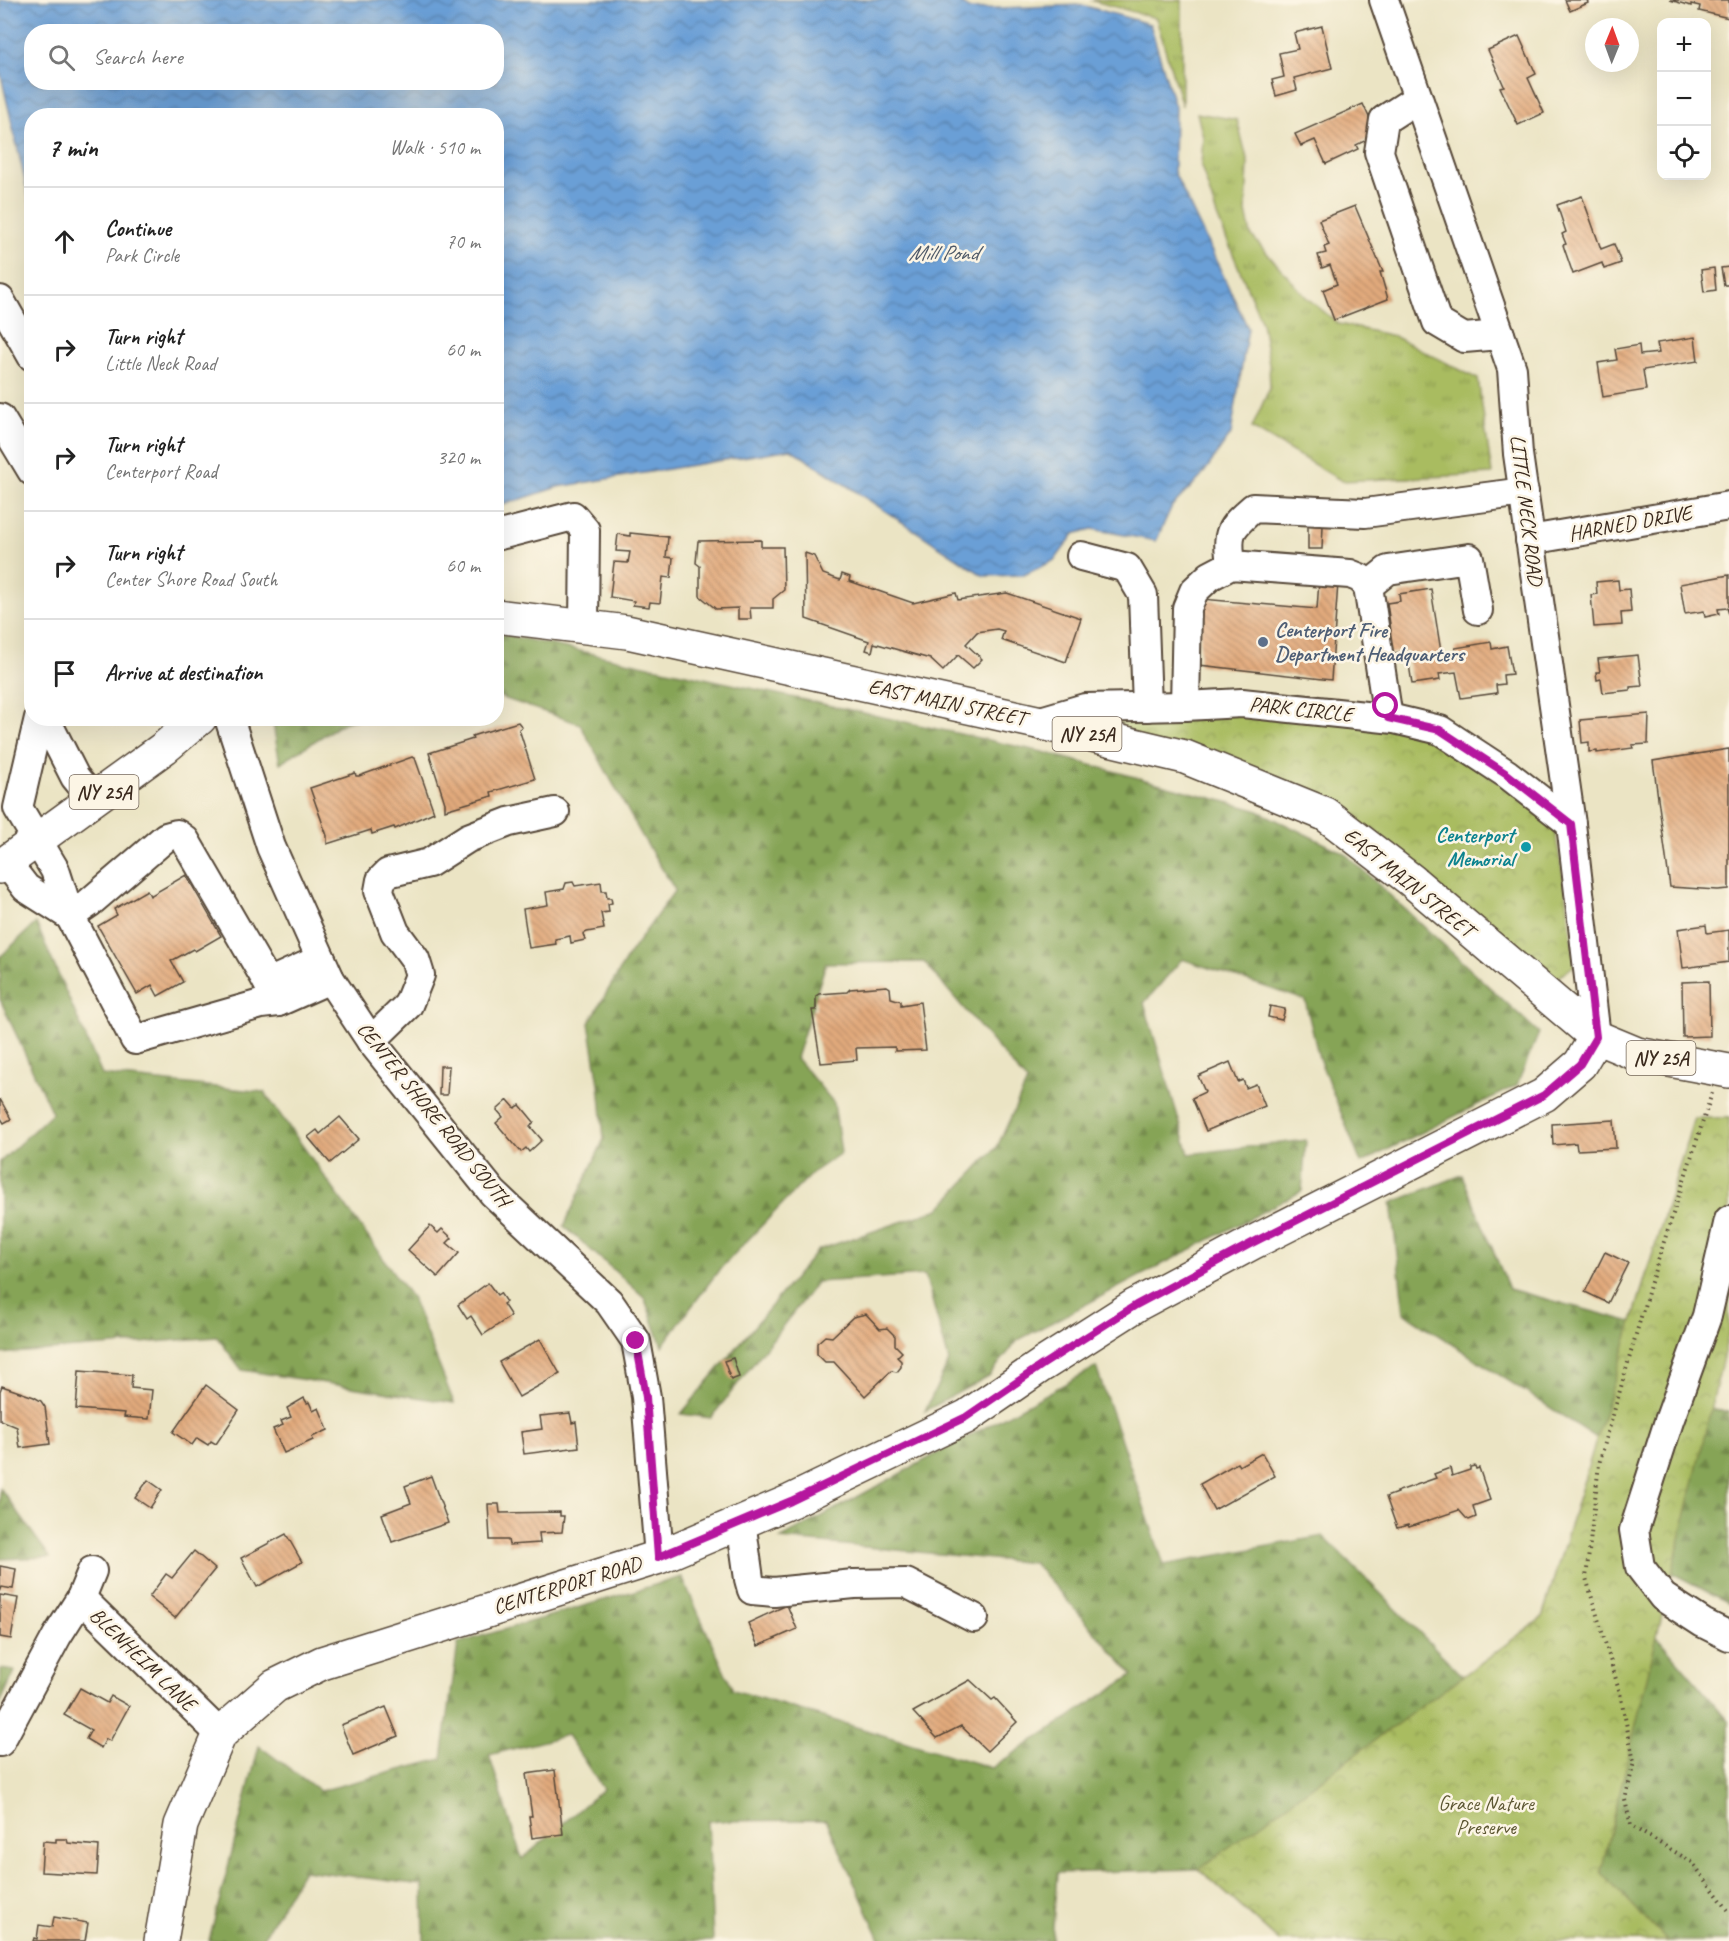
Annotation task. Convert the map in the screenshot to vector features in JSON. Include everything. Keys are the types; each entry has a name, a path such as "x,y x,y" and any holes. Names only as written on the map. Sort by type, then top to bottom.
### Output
{"main road":[{"name":"EAST MAIN STREET","path":"504,617 627,632 1037,722 1185,757 1325,814 1410,880 1596,1037"},
{"name":"NY 25A","path":"3,865 164,748 190,726"},
{"name":"NY 25A","path":"1596,1037 1637,1054 1729,1071"},
{"name":"CENTERPORT ROAD","path":"161,1941 182,1825 220,1734 275,1686 322,1663 658,1557 791,1501 966,1417 1136,1305 1262,1238 1544,1095 1580,1064 1596,1037"}],"street":[{"name":"LITTLE NECK ROAD","path":"1384,0 1512,369 1518,454 1571,824 1596,1037"},
{"path":"1418,98 1384,120 1379,152 1437,322 1464,338 1500,334"},
{"path":"0,300 24,342"},
{"path":"0,418 24,458"},
{"path":"1231,565 1228,543 1232,526 1253,508 1365,513 1524,492"},
{"name":"HARNED DRIVE","path":"1530,540 1729,506"},
{"path":"504,534 573,516 585,530 584,626"},
{"path":"1081,556 1127,568 1143,595 1147,707"},
{"path":"1368,586 1388,570 1469,558 1478,610"},
{"path":"1185,706 1187,608 1194,591 1210,576 1231,565 1350,574 1360,578 1368,586 1388,718"},
{"name":"PARK CIRCLE","path":"1037,722 1085,708 1242,703 1388,718 1440,730 1507,774 1571,824"},
{"path":"37,726 18,808 55,870 70,916 135,1040 261,1004 273,993 326,969"},
{"path":"49,726 75,777 93,799"},
{"name":"CENTER SHORE ROAD SOUTH","path":"232,726 271,847 326,969 371,1041 493,1193 609,1302 636,1341 646,1397 658,1557"},
{"path":"371,1041 408,1005 420,975 415,959 394,932 379,891 381,880 388,873 429,864 468,838 509,822 555,812"},
{"path":"70,916 89,903 166,837 177,834 185,840 273,993"},
{"path":"3,865 26,888 70,916"},
{"path":"1729,1220 1707,1316 1669,1421 1634,1530 1640,1567 1664,1597 1703,1623 1729,1636"},
{"path":"741,1521 752,1590 774,1592 854,1584 906,1583 974,1618"},
{"path":"81,1598 92,1571"},
{"name":"BLENHEIM LANE","path":"0,1742 57,1636 81,1598 220,1734"}],"green space":[{"path":"1090,0 1182,0 1182,106 1156,18"},
{"path":"1197,113 1237,120 1248,162 1246,212 1251,235 1306,297 1339,324 1394,336 1478,379 1492,474 1342,481 1252,428 1270,387 1269,364 1262,323 1217,216 1201,166 1203,137"},
{"path":"504,634 1043,752 1256,810 1344,853 1539,1033 1517,1085 1361,1163 1319,1058 1305,1000 1182,959 1144,1003 1189,1154 1306,1140 1302,1191 1018,1340 989,1376 925,1411 949,1361 925,1275 817,1282 711,1418 681,1414 818,1250 939,1209 997,1147 1027,1082 924,962 826,963 796,1058 834,1103 841,1153 813,1172 719,1270 662,1346 644,1297 564,1226 604,1139 599,1084 589,1023 628,956 675,890 642,836 580,724 504,698"},
{"path":"1237,709 1433,734 1553,822 1566,891 1575,965 1548,985 1426,877 1082,714"},
{"path":"273,726 338,726 280,763"},
{"path":"36,923 102,1075 264,1092 413,1300 454,1403 242,1370 217,1337 0,1354 0,1162 52,1113 0,999 0,957"},
{"path":"1694,1118 1729,1118 1705,1409 1729,1412 1729,1603 1659,1566 1634,1610 1729,1721 1729,1941 1279,1941 1199,1869 1057,1873 1052,1941 881,1941 826,1820 708,1821 713,1941 424,1941 423,1885 303,1870 261,1941 209,1941 259,1746 320,1791 442,1759 458,1643 682,1577 733,1690 992,1768 1133,1675 1034,1563 780,1539 1096,1367 1164,1565 1323,1536 1463,1676 1542,1618 1597,1438 1404,1313 1391,1203 1462,1175 1509,1289 1632,1322","holes":["567,1735 603,1789 522,1859 489,1755"]},
{"name":"Grace Nature Preserve","path":"1694,1118 1729,1118 1729,1332 1601,1872 1667,1941 1279,1941 1199,1869 1542,1618"},
{"path":"0,1488 50,1557 0,1559"},
{"path":"0,1669 15,1671 0,1704"}],"water":[{"name":"Mill Pond","path":"0,0 958,0 968,9 1082,5 1150,24 1175,107 1174,172 1248,328 1231,434 1201,477 1172,506 1156,541 1092,529 1074,534 1055,560 1024,575 984,576 791,449 558,487 504,505 504,108 24,108 24,177 0,71"}],"building":[{"path":"1565,0 1587,0 1588,3 1570,11"},
{"path":"1670,0 1729,0 1729,18 1699,11 1700,6"},
{"path":"1322,26 1332,68 1294,78 1297,90 1276,96 1272,80 1284,77 1279,53 1298,49 1294,33"},
{"path":"1519,36 1536,74 1528,78 1544,113 1518,125 1500,87 1504,86 1488,50"},
{"path":"1363,104 1377,135 1356,145 1358,149 1326,164 1315,140 1301,146 1295,134"},
{"path":"1582,196 1601,249 1614,244 1621,263 1604,269 1602,263 1573,274 1563,245 1566,244 1562,234 1566,232 1557,205"},
{"path":"1355,206 1383,272 1380,272 1388,299 1334,320 1323,290 1337,284 1330,265 1322,268 1318,255 1326,253 1324,247 1329,245 1319,220"},
{"path":"1729,267 1729,285 1724,285 1721,268"},
{"path":"1714,268 1716,290 1704,292 1701,270"},
{"path":"1695,337 1698,361 1643,370 1646,390 1603,397 1598,363 1617,360 1615,349 1639,345 1640,355 1659,353 1657,343"},
{"path":"1308,525 1323,525 1322,549 1308,549"},
{"path":"630,533 668,537 666,557 673,558 671,578 663,577 660,603 650,602 649,607 633,605 634,601 610,597 614,562 628,563 630,552 616,551 618,534 630,536"},
{"path":"761,540 761,547 783,547 784,590 773,599 773,608 750,608 751,619 738,619 738,608 716,609 700,596 700,566 696,563 698,541"},
{"path":"805,553 814,556 823,574 840,580 842,574 850,577 849,581 913,603 956,593 958,600 1007,593 1081,618 1066,662 1001,640 1004,631 997,629 977,632 966,644 982,659 973,668 958,655 943,671 930,659 874,643 872,652 866,650 869,641 806,619"},
{"path":"1729,575 1729,614 1727,608 1718,609 1719,614 1705,617 1704,611 1685,614 1680,584"},
{"path":"1618,580 1619,590 1629,589 1631,612 1621,613 1622,625 1594,627 1591,595 1597,594 1596,582"},
{"path":"1319,581 1338,583 1331,680 1199,665 1202,599 1317,609"},
{"path":"1431,589 1442,658 1456,656 1455,648 1491,642 1492,649 1507,646 1512,674 1503,675 1504,684 1496,685 1497,693 1461,698 1456,672 1439,674 1440,680 1412,684 1407,651 1388,654 1385,632 1391,631 1387,603 1400,601 1399,594"},
{"path":"1638,655 1642,686 1630,687 1630,690 1603,693 1601,679 1597,680 1596,672 1600,672 1598,659"},
{"path":"1649,714 1648,744 1597,753 1597,751 1589,752 1589,742 1582,743 1580,720"},
{"path":"518,722 522,727 519,729 535,779 491,792 492,796 445,810 445,803 429,753 473,739 472,736"},
{"path":"1729,749 1729,889 1670,887 1653,761"},
{"path":"412,757 415,758 434,812 395,829 394,827 372,834 371,830 327,844 327,836 310,788 355,773 359,776"},
{"path":"186,875 221,936 171,961 183,982 158,996 152,985 137,994 98,926 117,915 114,909 147,890 150,896"},
{"path":"573,882 575,886 601,882 602,891 606,891 607,898 611,898 612,903 608,904 609,912 601,913 604,929 583,934 585,940 571,943 570,936 555,939 556,944 529,948 523,909 548,905 546,892 564,889 566,883"},
{"path":"1706,925 1707,933 1729,930 1729,962 1683,968 1678,929"},
{"path":"1709,981 1710,1036 1683,1037 1682,982"},
{"path":"887,986 890,988 891,998 901,1001 901,1005 920,1002 926,1050 895,1051 895,1047 856,1048 857,1060 821,1063 812,1010 816,1010 816,996 847,992 850,989"},
{"path":"1270,1006 1285,1009 1282,1020 1268,1017"},
{"path":"1230,1062 1238,1082 1243,1080 1246,1088 1256,1084 1265,1106 1206,1131 1192,1098 1205,1092 1198,1076"},
{"path":"440,1066 449,1066 447,1095 439,1095"},
{"path":"0,1099 11,1119 4,1123 0,1117"},
{"path":"508,1100 515,1108 520,1105 534,1122 530,1126 542,1140 529,1152 526,1148 521,1152 496,1123 503,1117 497,1110"},
{"path":"340,1117 359,1139 330,1163 308,1137 317,1130 320,1134"},
{"path":"1614,1120 1616,1148 1577,1150 1576,1143 1553,1145 1552,1124"},
{"path":"430,1226 438,1233 442,1229 452,1238 447,1243 459,1253 438,1277 408,1250"},
{"path":"1605,1252 1628,1263 1608,1303 1585,1292"},
{"path":"488,1283 497,1295 500,1293 506,1302 503,1304 511,1316 483,1335 471,1316 467,1319 458,1305"},
{"path":"866,1314 880,1329 887,1328 895,1336 895,1345 902,1352 897,1357 901,1361 901,1367 897,1372 891,1371 865,1396 834,1362 825,1362 817,1354 817,1343 825,1336 832,1337 853,1317"},
{"path":"540,1339 560,1374 519,1397 499,1362"},
{"path":"733,1358 739,1377 731,1380 724,1361"},
{"path":"79,1371 132,1375 131,1388 152,1390 149,1419 124,1417 125,1413 76,1409"},
{"path":"206,1385 239,1410 216,1444 211,1441 208,1445 197,1438 192,1445 173,1432"},
{"path":"2,1386 41,1401 45,1407 50,1444 20,1448 17,1427 0,1420"},
{"path":"304,1398 307,1403 309,1402 313,1411 319,1408 328,1430 312,1437 313,1440 284,1453 273,1429 283,1425 281,1421 291,1417 287,1408"},
{"path":"570,1413 572,1423 576,1422 579,1447 524,1454 521,1432 542,1429 540,1416"},
{"path":"1262,1453 1275,1476 1214,1510 1200,1484 1237,1463 1239,1466"},
{"path":"1475,1466 1476,1469 1479,1468 1490,1500 1473,1506 1476,1517 1469,1520 1459,1510 1409,1527 1408,1525 1397,1528 1386,1497 1436,1478 1434,1474 1450,1468 1452,1476"},
{"path":"431,1476 448,1523 392,1542 382,1514 411,1503 405,1486"},
{"path":"148,1480 162,1490 150,1508 135,1498"},
{"path":"488,1504 499,1504 500,1513 560,1512 560,1516 564,1516 562,1532 539,1533 540,1543 509,1545 508,1540 490,1540"},
{"path":"286,1534 302,1562 257,1587 241,1558"},
{"path":"194,1551 215,1569 175,1618 149,1597 166,1574 172,1578"},
{"path":"0,1566 16,1569 13,1589 2,1587 0,1592"},
{"path":"0,1595 18,1598 11,1639 0,1637"},
{"path":"787,1605 797,1629 758,1646 748,1623"},
{"path":"970,1680 992,1700 995,1698 1017,1722 987,1751 961,1726 937,1738 913,1712"},
{"path":"80,1688 107,1703 111,1696 129,1706 110,1741 106,1739 101,1748 86,1739 91,1730 64,1715"},
{"path":"386,1707 398,1736 353,1755 341,1725"},
{"path":"555,1770 563,1834 532,1838 529,1816 532,1816 526,1774"},
{"path":"56,1839 67,1839 68,1843 99,1846 97,1875 41,1872 43,1841 56,1842"},
{"path":"54,1917 88,1923 85,1941 33,1941 34,1938 37,1939 39,1925 52,1927"}],"place":[{"name":"Centerport Fire Department Headquarters","path":"1263,642"},
{"name":"Centerport Memorial","path":"1526,847"}],"route":[{"path":"636,1341 646,1397 658,1557 791,1501 966,1417 1136,1305 1252,1243 1544,1095 1580,1064 1596,1037 1571,824 1507,774 1440,730 1388,718 1386,706"}]}
